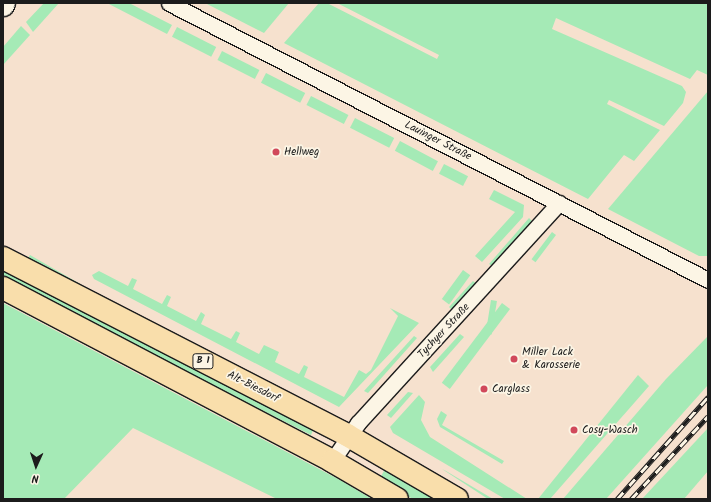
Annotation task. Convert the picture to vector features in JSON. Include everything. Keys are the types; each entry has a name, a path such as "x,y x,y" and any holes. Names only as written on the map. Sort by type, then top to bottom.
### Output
{"main road":[{"name":"Alt-Biesdorf","path":"3,258 347,435 457,499"},
{"name":"B 1","path":"3,288 332,461 397,499"}],"street":[{"name":"Lauinger Straße","path":"169,3 708,280"},
{"name":"Tychyer Straße","path":"332,461 347,435 558,203"}],"green space":[{"path":"44,3 59,3 33,32 26,22"},
{"path":"107,3 129,3 172,25 167,34"},
{"path":"205,3 289,3 264,33"},
{"path":"319,3 327,3 437,59 439,55 337,3 708,3 708,75 697,70 690,79 556,18 552,29 682,86 686,92 683,103 664,126 609,100 607,104 660,130 634,161 624,155 588,199 284,43"},
{"path":"21,26 30,35 3,65 3,47"},
{"path":"177,27 216,47 211,57 172,37"},
{"path":"222,51 259,70 255,79 217,60"},
{"path":"266,73 305,93 300,103 261,83"},
{"path":"708,91 708,256 699,256 608,209"},
{"path":"311,96 348,115 344,124 306,105"},
{"path":"355,118 394,138 389,148 350,128"},
{"path":"400,141 438,161 433,171 395,151"},
{"path":"444,164 468,176 463,186 439,174"},
{"path":"494,190 524,205 523,217 482,262 475,256 515,212 489,199"},
{"path":"529,218 532,221 492,266 489,264"},
{"path":"552,232 556,235 536,262 532,259"},
{"path":"30,255 81,284 79,288 28,258"},
{"path":"3,268 314,428 311,435 3,280"},
{"path":"463,270 470,275 449,304 442,299"},
{"path":"99,271 128,286 132,278 137,280 133,289 162,304 167,295 171,297 167,306 196,321 201,312 205,315 201,324 231,339 236,331 240,333 236,342 259,354 264,345 279,352 275,362 299,374 304,365 308,367 304,377 344,397 359,370 366,374 371,370 398,316 390,308 419,323 339,407 94,279 92,275"},
{"path":"473,281 477,284 452,310 449,307"},
{"path":"491,300 497,301 492,335 486,334"},
{"path":"3,303 340,480 372,499 277,499 133,428 64,499 3,499"},
{"path":"502,303 510,309 450,389 442,383"},
{"path":"460,334 464,337 433,372 430,367"},
{"path":"414,336 417,338 368,393 364,391"},
{"path":"708,336 708,385 606,499 563,499 666,379"},
{"path":"638,375 649,386 550,499 538,499"},
{"path":"408,392 413,393 391,418 387,415"},
{"path":"419,395 425,402 421,420 430,437 527,499 505,499 393,433 390,427"},
{"path":"441,411 447,415 442,425 504,461 502,464 440,427 437,419"},
{"path":"708,428 708,471 684,499 642,499"},
{"path":"385,469 437,499 413,499 379,480"},
{"path":"442,469 446,471 493,499 488,499"}],"railway":[{"path":"617,499 708,397"},
{"path":"631,499 708,416"}],"place":[{"name":"Hellweg","path":"276,152"},
{"name":"Miller Lack & Karosserie","path":"514,359"},
{"name":"Carglass","path":"484,389"},
{"name":"Cosy-Wasch","path":"574,430"}]}
